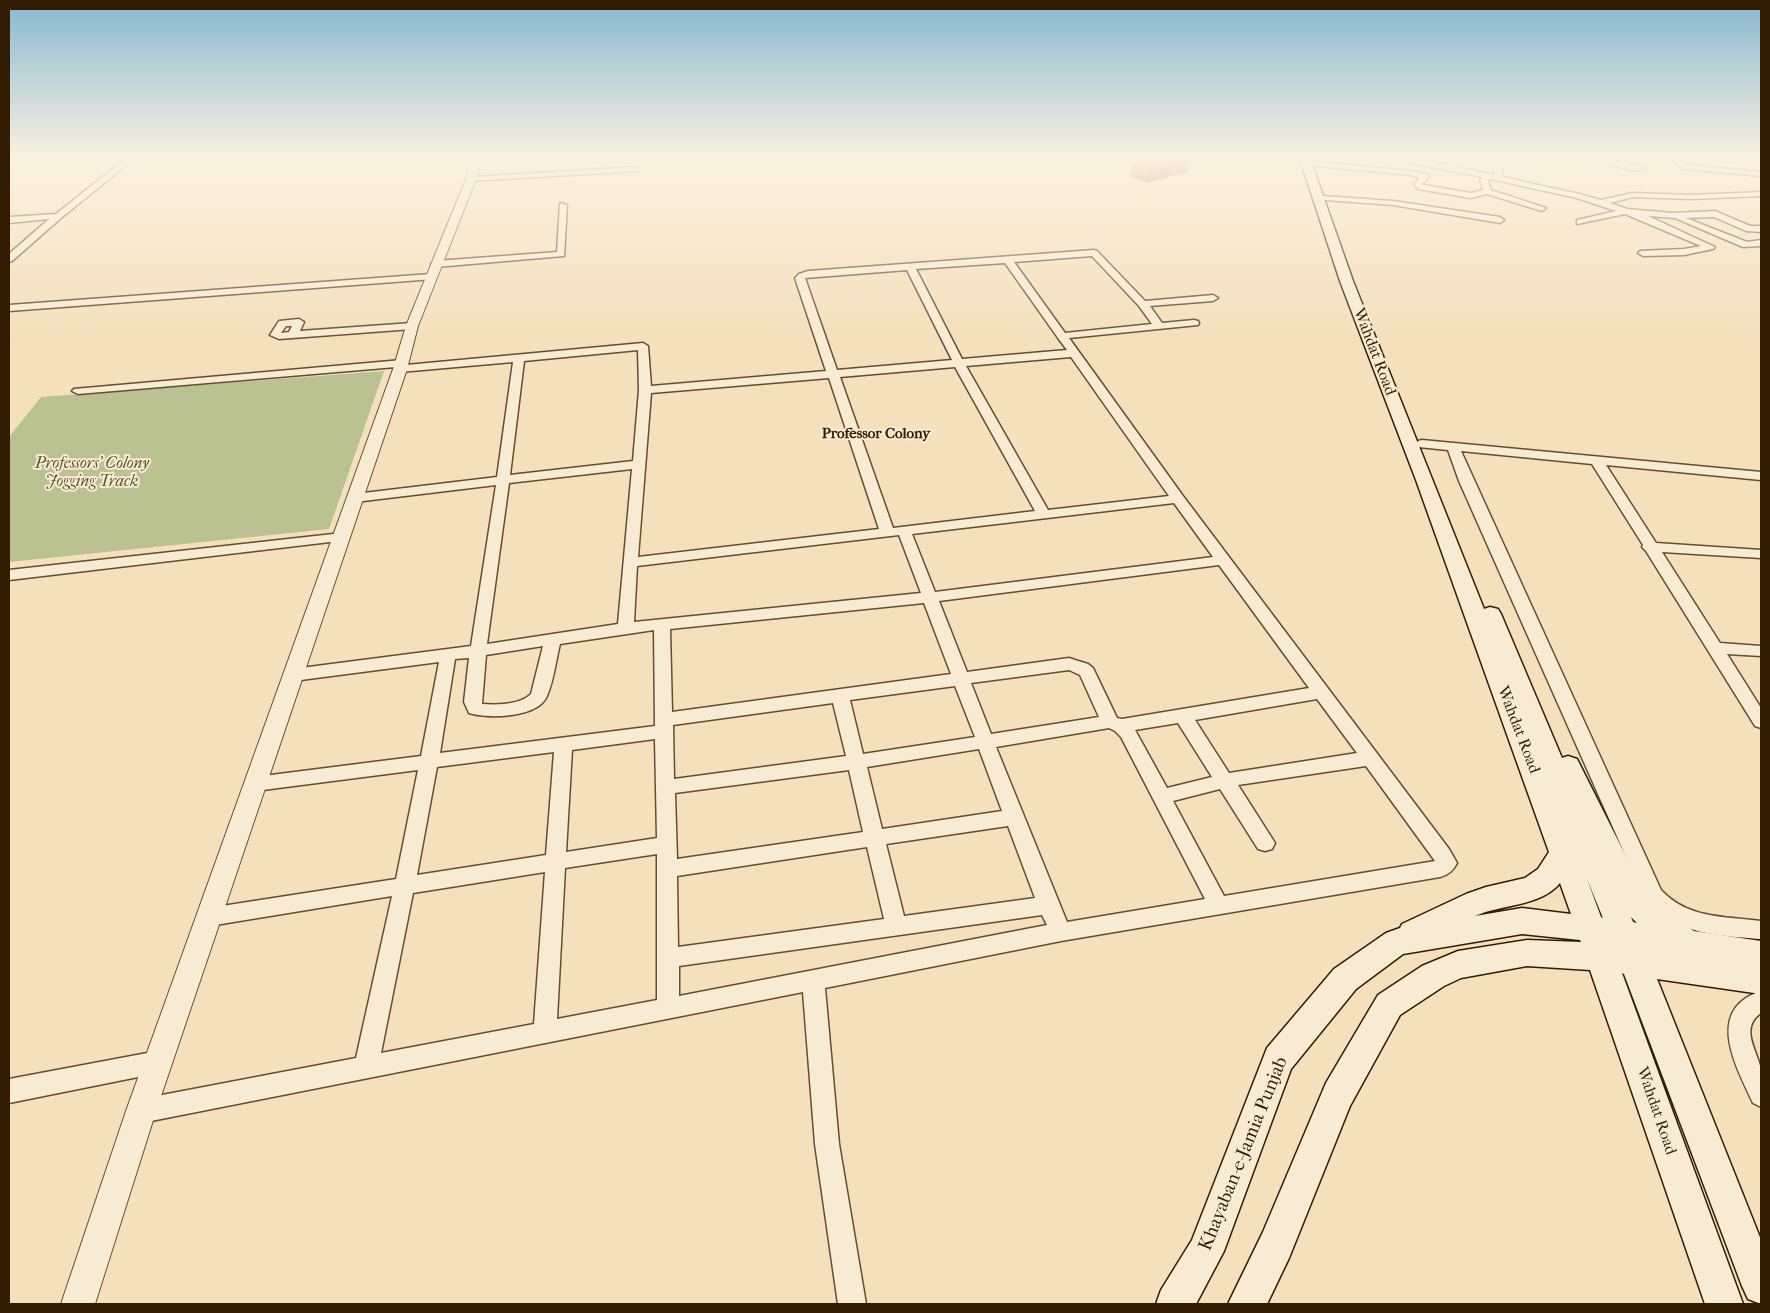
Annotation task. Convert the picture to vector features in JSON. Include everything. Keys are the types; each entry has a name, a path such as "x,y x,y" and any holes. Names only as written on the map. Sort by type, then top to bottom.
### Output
{"main road":[{"name":"Wahdat Road","path":"1324,220 1344,274 1455,543 1542,738 1624,934 1761,1286"},
{"name":"Wahdat Road","path":"1334,220 1422,444 1455,543 1724,1304"},
{"path":"1542,738 1570,767 1634,901 1654,920 1693,944"},
{"path":"1396,942 1454,911 1541,884 1564,852"},
{"name":"Khayaban-e-Jamia Punjab","path":"1176,1304 1206,1251 1278,1059 1345,979 1396,942 1522,921 1597,943"},
{"path":"1247,1304 1276,1245 1338,1095 1389,1005 1433,976 1458,965 1597,943 1624,934 1761,954"},
{"path":"1597,943 1635,962 1761,980"}],"street":[{"path":"9,259 53,220"},
{"path":"78,1304 141,1110 342,537 401,366 412,326 454,220"},
{"path":"436,264 561,254 562,220"},
{"path":"1580,222 1587,220"},
{"path":"1642,253 1684,252 1710,248 1650,220"},
{"path":"1684,220 1746,245 1761,243"},
{"path":"1728,220 1761,235"},
{"path":"1749,230 1761,228"},
{"path":"1061,932 1048,905 931,597 896,530 831,372 800,278 802,276 1094,253 1143,304 1160,327"},
{"path":"141,1110 1061,932 1440,869 1446,864 1442,855 1178,499 1008,260"},
{"path":"911,268 958,362 1043,514"},
{"path":"9,308 430,281"},
{"path":"9,316 430,281"},
{"path":"1143,304 1213,298"},
{"path":"1062,336 1194,323"},
{"path":"277,330 275,335 277,336 412,326"},
{"path":"78,391 518,358 643,346 645,390 626,628"},
{"path":"645,390 831,372 1074,353"},
{"path":"518,358 503,482 478,650 473,702 475,709 481,712 523,706 534,702 539,696 552,639"},
{"path":"1422,444 1761,476"},
{"path":"1454,448 1466,481 1653,896 1660,905 1679,917 1761,930"},
{"path":"1597,461 1649,547 1761,722"},
{"path":"355,498 503,482 639,464"},
{"path":"630,562 1178,499"},
{"path":"9,575 342,537"},
{"path":"1649,547 1761,554"},
{"path":"293,675 626,628 662,626 931,597 1224,560"},
{"path":"662,626 668,869 668,1009"},
{"path":"1714,648 1761,651"},
{"path":"366,1067 430,761 448,654"},
{"path":"255,784 563,745 664,725 840,696 1069,664 1076,665 1087,672 1115,724 1128,733 1219,906"},
{"path":"665,787 1183,716 1322,692"},
{"path":"840,696 896,926"},
{"path":"1183,716 1265,842"},
{"path":"545,1033 563,745"},
{"path":"1162,797 1226,780 1370,758"},
{"path":"668,869 1014,817"},
{"path":"209,917 667,844"},
{"path":"669,958 1048,905"},
{"path":"813,981 827,1144 852,1304"},
{"path":"1761,1001 1746,1010 1740,1020 1743,1054 1761,1095"},
{"path":"9,1091 158,1062"},
{"path":"1723,1189 1761,1243"}],"green space":[{"name":"Professors' Colony Jogging Track","path":"384,371 329,529 9,562 9,437 41,397"}],"district":[{"name":"Professor Colony","path":"876,434"}]}
